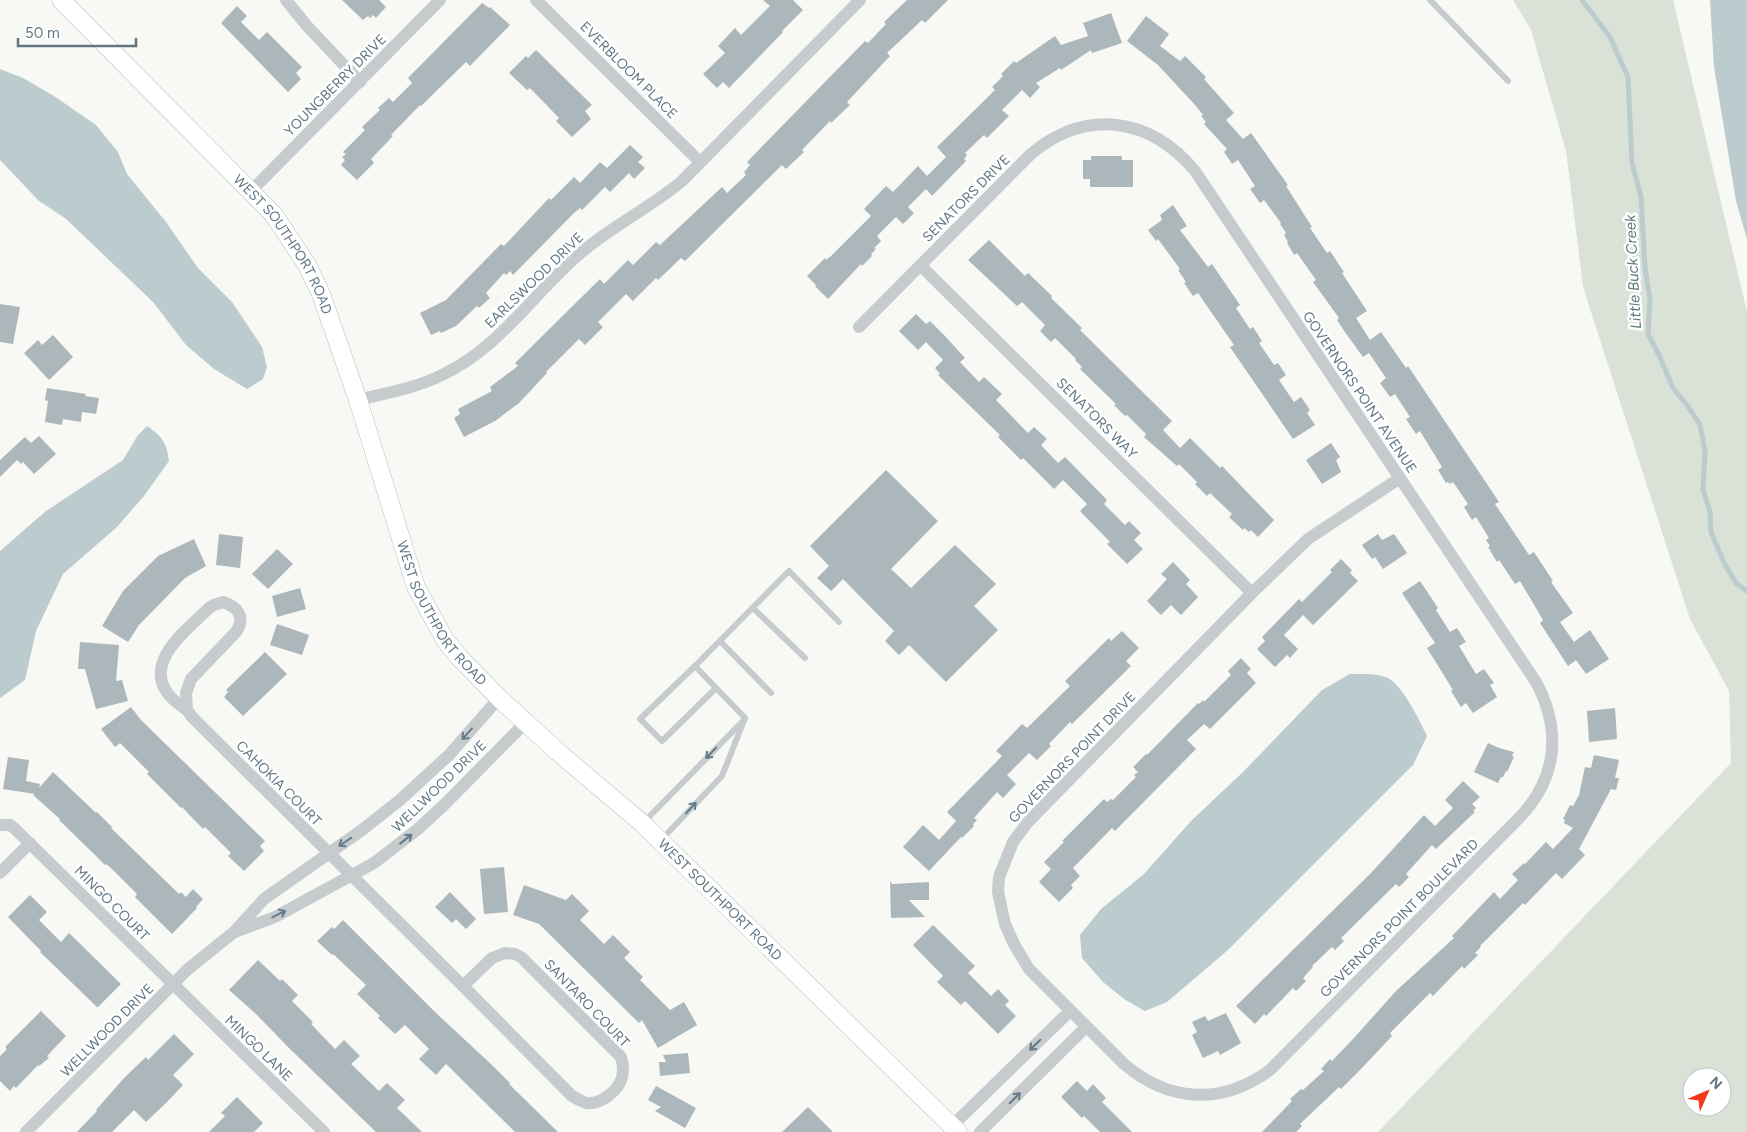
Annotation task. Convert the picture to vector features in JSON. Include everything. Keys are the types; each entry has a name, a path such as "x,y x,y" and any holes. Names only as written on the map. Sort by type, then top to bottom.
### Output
{"main road":[{"name":"WEST SOUTHPORT ROAD","path":"61,0 274,215 307,264 320,294 358,400 416,587 445,640 499,698 643,824 955,1129"}],"street":[{"path":"286,0 307,26 360,82"},
{"name":"YOUNGBERRY DRIVE","path":"251,191 440,0"},
{"name":"EVERBLOOM PLACE","path":"536,0 700,162"},
{"name":"EARLSWOOD DRIVE","path":"358,400 437,378 473,357 497,338 579,254 596,240 666,194 700,162 855,2"},
{"name":"SENATORS DRIVE","path":"859,327 1031,154 1053,138 1075,129 1114,124"},
{"name":"GOVERNORS POINT AVENUE","path":"1114,124 1132,128 1163,141 1174,149 1194,171 1536,682 1549,712"},
{"name":"SENATORS WAY","path":"921,266 1252,593"},
{"name":"GOVERNORS POINT DRIVE","path":"1203,1095 1186,1094 1152,1084 1135,1073 1029,969 1005,924 998,892 999,877 1013,842 1028,822 1252,593 1308,539 1400,478"},
{"name":"CAHOKIA COURT","path":"187,710 186,693 191,679 238,629 240,614 234,606 226,603 218,603 212,606 170,648 164,656 161,667 161,678 166,690 351,876"},
{"name":"WELLWOOD DRIVE","path":"26,1132 194,964 234,932 264,899 385,813 449,755 499,698"},
{"name":"GOVERNORS POINT BOULEVARD","path":"1203,1095 1236,1089 1250,1083 1270,1070 1525,812 1540,791 1551,762 1552,730 1549,712"},
{"name":"WELLWOOD DRIVE","path":"234,932 275,917 374,863 418,829 444,805 526,722"},
{"name":"MINGO COURT","path":"0,825 10,825 30,843 173,985"},
{"path":"0,873 30,843"},
{"name":"SANTARO COURT","path":"351,876 578,1100 593,1103 602,1100 620,1083 623,1067 621,1057 521,957 508,953 495,956 463,986"},
{"name":"MINGO LANE","path":"173,985 317,1130"},
{"path":"955,1129 1070,1011"},
{"path":"980,1132 1086,1027"}],"lane":[{"path":"1430,0 1508,81"},
{"path":"716,688 662,741 640,719 789,571 839,622"},
{"path":"753,608 805,658"},
{"path":"720,641 771,693"},
{"path":"695,666 745,718"},
{"path":"660,841 722,776 745,718"},
{"path":"643,824 745,718"}],"shaded area":[{"path":"1513,0 1673,0 1747,312 1747,1132 1378,1132 1731,763 1729,691 1690,619 1583,287 1566,151 1531,30"},
{"path":"1710,0 1747,0 1747,239 1736,201 1714,67"},
{"path":"0,69 23,78 54,96 96,125 118,152 127,174 166,222 198,268 232,302 262,347 267,367 263,379 247,389 214,369 186,345 153,302 65,218 39,201 0,160"},
{"path":"147,426 163,440 169,461 144,496 117,527 63,574 36,631 25,680 0,698 0,551 46,511 123,460 138,435"},
{"path":"1350,674 1384,676 1394,682 1405,696 1427,736 1413,765 1228,950 1167,1002 1145,1011 1124,999 1103,982 1082,958 1080,935 1101,909 1144,874 1191,821 1243,772 1322,690"}],"building":[{"path":"342,0 379,0 386,7 376,18 373,15 363,20"},
{"path":"763,0 793,0 803,10 729,88 723,82 717,88 703,74 725,53 718,46 735,28 741,35 770,6"},
{"path":"907,0 948,0 925,23 922,20 887,53 890,56 847,102 850,105 831,123 830,121 802,150 804,152 786,169 782,165 685,261 681,258 658,280 656,278 633,301 626,294 598,322 603,327 585,345 579,339 546,372 519,403 495,421 464,437 454,418 460,414 458,409 492,391 490,387 518,366 515,363 600,279 604,284 628,260 633,265 656,242 660,245 722,187 727,193 746,175 744,172 750,165 747,162 865,41 868,43 886,24 884,22"},
{"path":"482,3 490,7 510,25 470,66 466,62 420,105 391,135 393,136 371,159 374,163 357,180 341,165 345,160 342,157 346,154 343,152 365,130 362,127 380,110 378,108 389,98 393,102 412,83 408,78"},
{"path":"237,6 247,16 241,22 259,40 267,32 302,67 296,73 301,79 288,92 221,23"},
{"path":"1111,13 1122,43 1092,53 1091,50 1061,70 1060,68 1036,83 1040,87 1030,98 1022,90 1002,110 1009,116 987,138 984,135 965,153 967,155 964,159 966,161 932,196 926,189 908,207 914,213 903,224 896,217 877,236 881,241 874,248 876,249 871,254 872,256 862,266 861,264 828,299 815,286 807,276 825,258 826,260 831,256 871,216 864,209 886,186 893,192 918,166 927,176 946,157 937,147 995,90 992,87 1003,76 1001,74 1014,61 1016,63 1055,36 1061,45 1088,36 1083,23"},
{"path":"1146,16 1169,34 1160,46 1180,61 1185,56 1206,77 1204,79 1234,113 1226,120 1243,139 1251,133 1288,185 1286,186 1312,227 1310,228 1327,253 1330,251 1367,311 1356,318 1370,340 1381,332 1406,368 1408,366 1499,502 1495,504 1529,555 1534,552 1553,581 1551,582 1573,613 1560,622 1574,642 1590,630 1609,659 1586,674 1576,660 1568,666 1540,623 1543,620 1520,581 1515,584 1499,560 1497,562 1488,547 1490,546 1486,540 1489,538 1476,517 1472,520 1464,507 1468,504 1453,482 1450,484 1446,483 1438,470 1442,467 1420,431 1416,434 1406,419 1410,417 1395,394 1390,397 1380,383 1386,378 1369,353 1363,357 1345,332 1337,320 1339,318 1313,282 1316,280 1297,253 1294,255 1287,243 1284,235 1286,233 1281,223 1264,200 1260,203 1250,189 1255,186 1238,160 1232,164 1224,152 1227,149 1204,124 1206,122 1201,116 1203,115 1196,106 1158,65 1127,41"},
{"path":"536,50 592,105 585,111 591,119 572,137 556,121 559,118 530,88 527,90 509,73 526,56 528,58"},
{"path":"630,145 643,157 638,162 645,168 634,179 629,173 610,192 605,187 582,210 580,208 574,213 513,275 510,271 506,275 504,273 486,293 490,298 479,308 477,306 456,326 441,333 440,331 431,335 420,313 446,300 501,244 504,246 549,198 551,200 574,177 580,183 600,162 607,168"},
{"path":"1091,156 1122,156 1122,160 1133,160 1133,187 1090,187 1090,179 1083,179 1083,160 1091,160"},
{"path":"1173,205 1187,226 1180,230 1208,267 1212,264 1240,305 1236,308 1250,329 1253,327 1262,341 1259,343 1274,365 1278,363 1286,375 1279,380 1294,402 1301,397 1310,410 1307,413 1315,425 1293,439 1230,347 1234,345 1198,293 1193,296 1184,283 1186,282 1178,270 1180,269 1158,239 1156,241 1148,230 1162,220 1160,215"},
{"path":"989,240 1025,276 1028,273 1052,296 1051,298 1082,328 1080,330 1172,421 1163,430 1180,448 1190,438 1220,468 1222,466 1274,520 1258,537 1251,530 1249,532 1244,528 1243,530 1229,517 1232,514 1210,493 1207,496 1195,484 1197,482 1179,464 1177,466 1144,437 1146,434 1127,415 1125,416 1114,405 1116,404 1080,369 1082,367 1076,359 1055,338 1051,342 1040,331 1045,325 1022,302 1017,306 968,260"},
{"path":"0,304 20,307 13,344 0,342"},
{"path":"916,314 926,324 930,321 944,335 965,358 960,362 979,382 984,377 1002,394 996,400 1028,433 1034,427 1047,439 1041,445 1058,463 1065,457 1107,500 1104,504 1125,525 1129,521 1141,533 1134,540 1143,549 1127,564 1107,544 1110,542 1080,511 1087,504 1063,480 1054,489 1023,458 1021,460 998,437 1000,435 938,375 940,374 935,368 943,360 926,342 918,350 899,331"},
{"path":"53,335 73,357 49,380 24,353 38,340 42,345"},
{"path":"47,388 99,398 96,414 82,412 81,422 63,419 62,425 45,422 48,401 45,400"},
{"path":"39,436 56,454 34,474 23,462 21,464 17,460 0,477 0,460 25,437 31,443"},
{"path":"1331,443 1340,457 1336,460 1341,472 1322,484 1306,460"},
{"path":"886,470 938,521 891,569 911,588 955,545 996,584 974,606 998,630 946,682 909,645 899,655 885,641 894,631 843,579 831,591 817,578 829,566 810,546"},
{"path":"219,534 243,537 240,568 216,565"},
{"path":"1378,534 1382,540 1394,534 1407,553 1383,569 1375,557 1372,559 1362,545"},
{"path":"194,539 206,566 185,578 139,625 128,642 102,626 123,591 158,556"},
{"path":"277,549 293,564 268,589 252,574"},
{"path":"1341,559 1352,570 1350,573 1358,581 1313,625 1303,615 1284,635 1298,649 1290,658 1287,655 1275,667 1257,649 1265,641 1262,637 1299,599 1302,602 1332,572 1330,570"},
{"path":"1173,562 1190,580 1186,584 1198,597 1181,615 1171,605 1161,615 1147,601 1167,579 1161,574"},
{"path":"1420,581 1438,608 1436,610 1450,632 1457,628 1466,642 1459,646 1476,674 1484,669 1494,683 1490,685 1497,697 1473,713 1466,703 1461,707 1451,691 1453,690 1427,648 1435,643 1402,593"},
{"path":"300,588 306,609 277,617 272,596"},
{"path":"277,624 309,635 302,655 270,645"},
{"path":"1122,631 1139,648 1126,661 1131,666 1072,724 1070,722 1037,760 1029,753 1007,775 1016,784 1003,798 997,792 974,818 977,820 973,824 974,826 929,871 903,847 923,825 939,840 956,821 947,812 1002,756 996,751 1022,724 1027,728 1070,686 1065,681 1109,638 1111,641"},
{"path":"80,642 119,645 116,681 122,680 128,701 96,709 85,669 78,669"},
{"path":"265,652 287,674 243,716 224,697 228,692 226,690"},
{"path":"1241,658 1251,669 1247,673 1256,683 1210,729 1204,724 1187,740 1196,749 1115,831 1112,828 1073,868 1080,876 1071,885 1073,888 1059,902 1039,882 1051,869 1044,862 1104,799 1107,802 1111,799 1113,800 1136,777 1134,775 1138,772 1133,767 1198,703 1203,700 1204,702 1231,675 1228,671"},
{"path":"131,707 141,720 265,841 260,846 264,851 244,871 228,856 231,853 205,827 203,829 181,808 147,774 149,772 120,743 115,747 101,729"},
{"path":"1615,708 1617,739 1589,742 1587,711"},
{"path":"1488,743 1514,752 1512,756 1514,757 1507,772 1498,783 1474,772"},
{"path":"1594,755 1619,760 1615,778 1619,778 1616,790 1611,789 1579,849 1585,855 1562,879 1556,873 1525,905 1523,903 1480,946 1475,953 1478,955 1464,969 1462,966 1433,996 1430,993 1390,1033 1392,1036 1363,1067 1341,1089 1339,1087 1300,1124 1302,1126 1296,1132 1262,1132 1292,1101 1290,1099 1324,1071 1321,1069 1330,1059 1332,1061 1396,991 1454,938 1452,936 1494,892 1500,899 1518,880 1512,874 1525,864 1546,842 1553,849 1573,828 1564,823 1565,820 1563,819 1570,805 1573,806 1579,795 1585,767 1591,768"},
{"path":"8,757 29,760 26,781 40,784 39,788 53,772 97,812 179,894 181,892 186,897 193,889 203,899 197,908 172,934 135,897 137,894 33,795 35,794 3,789"},
{"path":"1463,781 1480,797 1472,804 1476,808 1473,811 1475,812 1436,849 1432,845 1406,874 1409,877 1399,887 1396,884 1341,938 1344,941 1335,950 1332,947 1312,966 1303,978 1306,981 1296,991 1293,988 1266,1016 1264,1014 1255,1024 1236,1006 1371,873 1424,815 1435,826 1453,808 1445,800"},
{"path":"504,867 508,912 484,914 480,869"},
{"path":"890,881 892,884 929,882 929,900 909,900 925,917 891,918"},
{"path":"524,885 566,900 572,894 589,911 580,920 604,944 613,935 630,952 624,958 643,977 640,980 670,1010 684,1002 697,1025 658,1048 642,1020 639,1023 539,924 513,915"},
{"path":"450,892 476,919 466,929 456,919 452,923 435,907"},
{"path":"30,895 47,912 39,920 61,942 69,933 121,984 98,1007 40,952 8,917"},
{"path":"343,920 558,1132 515,1132 446,1064 436,1075 419,1059 429,1049 405,1025 395,1034 378,1018 380,1016 357,994 366,985 317,941"},
{"path":"933,925 975,966 968,973 991,996 998,989 1009,1001 1005,1005 1016,1016 998,1034 965,1001 961,1005 937,982 943,976 913,945"},
{"path":"258,960 280,981 282,979 298,995 292,1001 313,1022 311,1024 335,1049 344,1040 360,1056 351,1064 379,1091 387,1083 405,1100 397,1108 422,1132 376,1132 229,990"},
{"path":"41,1011 66,1036 47,1056 49,1058 38,1065 16,1088 14,1086 10,1091 0,1081 0,1056 7,1049 5,1047"},
{"path":"1226,1013 1241,1043 1220,1055 1218,1051 1203,1058 1192,1035 1197,1032 1192,1022 1205,1016 1208,1021"},
{"path":"174,1034 194,1054 173,1075 183,1085 167,1102 146,1122 134,1110 112,1132 77,1132 125,1077 146,1057 148,1060"},
{"path":"688,1053 690,1073 660,1076 659,1062 666,1062 663,1055"},
{"path":"1077,1081 1087,1091 1093,1084 1106,1098 1102,1102 1132,1132 1100,1132 1084,1116 1082,1118 1061,1097"},
{"path":"656,1086 696,1108 685,1128 655,1111 661,1107 648,1100"},
{"path":"237,1097 263,1123 254,1132 209,1132 225,1116 221,1113"},
{"path":"808,1107 833,1132 782,1132"}],"waterway":[{"name":"Little Buck Creek","path":"1582,0 1610,37 1628,77 1632,163 1641,197 1645,268 1650,300 1648,334 1673,388 1700,425 1705,451 1703,490 1710,512 1711,532 1724,563 1736,583 1747,591"}]}
